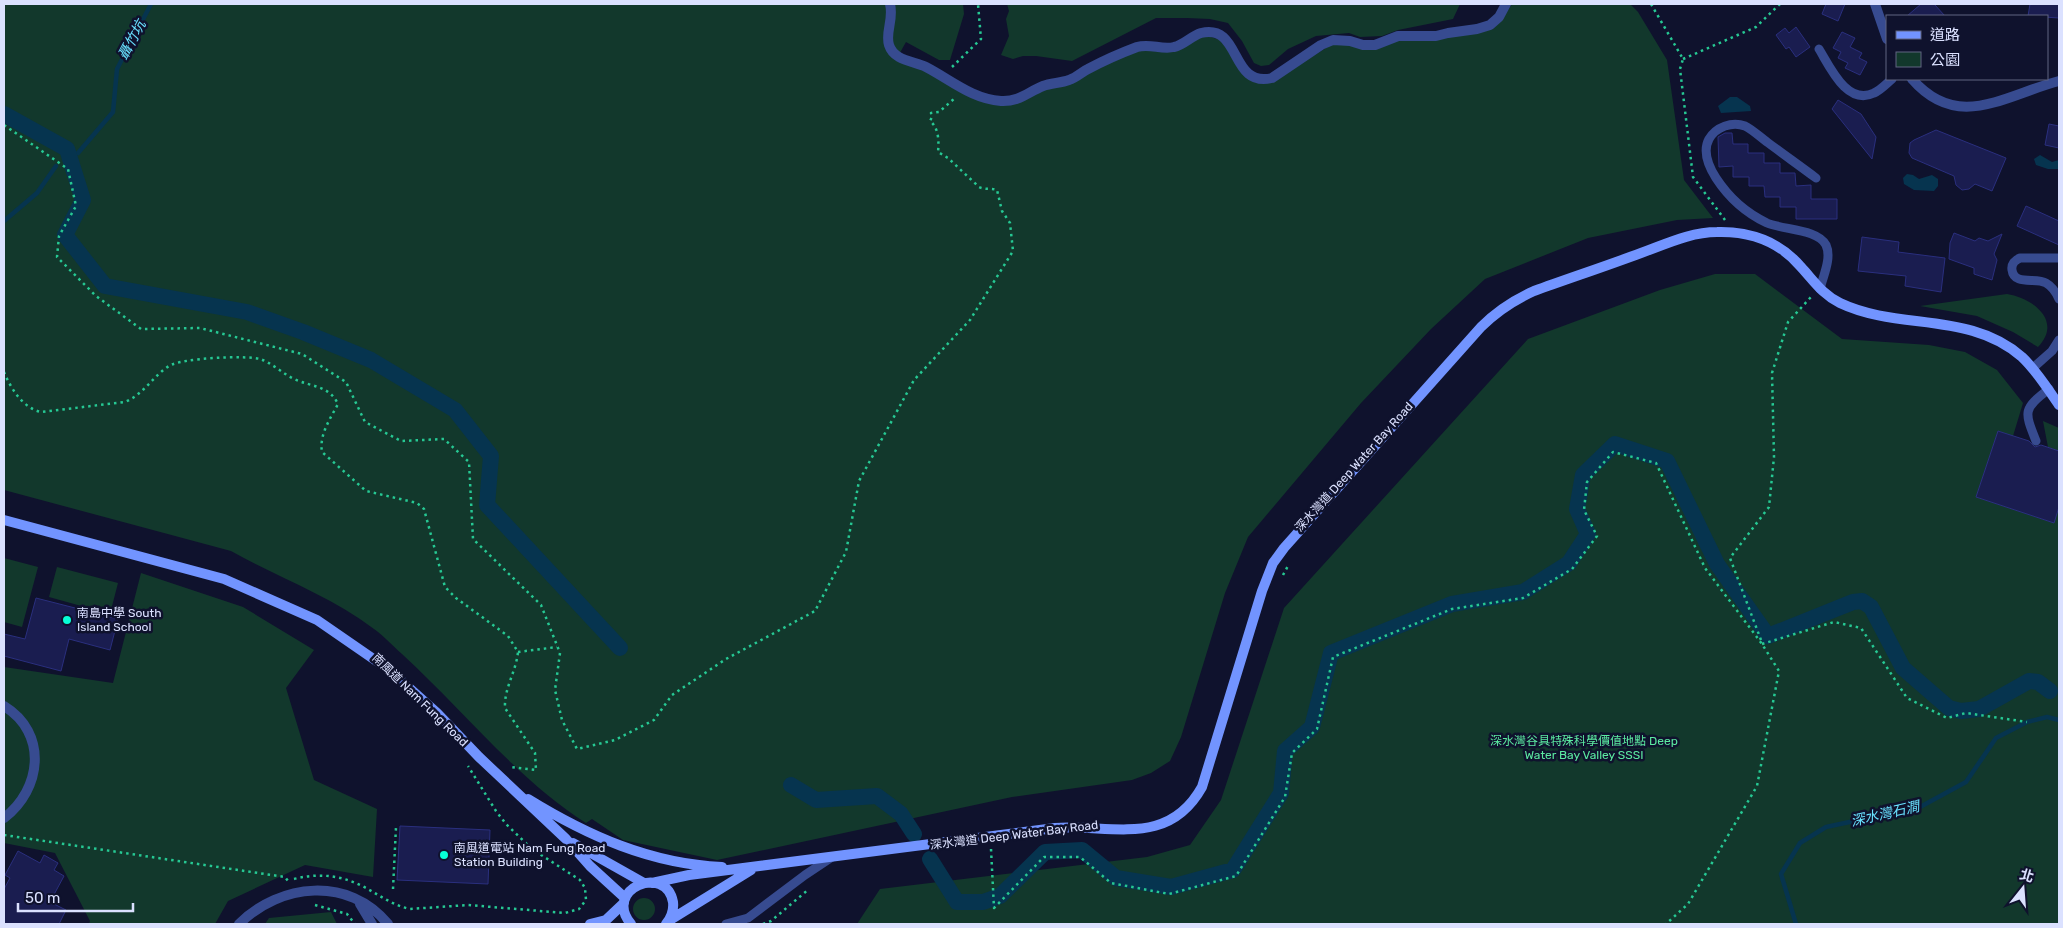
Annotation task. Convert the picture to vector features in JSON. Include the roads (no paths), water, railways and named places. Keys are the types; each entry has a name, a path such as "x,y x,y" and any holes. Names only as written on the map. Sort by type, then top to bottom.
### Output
{"main road":[{"name":"深水灣道 Deep Water Bay Road","path":"648,883 689,875 756,868 1055,828 1142,829 1160,826 1183,812 1193,802 1205,779 1262,591 1274,563 1291,540 1498,311 1534,291 1688,236 1718,232 1751,235 1778,246 1791,256 1820,289 1835,300 1865,312 1966,328 1987,334 2008,347 2033,368 2059,404"},
{"name":"南風道 Nam Fung Road","path":"4,520 224,579 318,620 388,669 437,713 512,789 566,839 625,901"},
{"path":"512,789 564,821 602,840 636,852 673,862 756,868"},
{"name":"南風道 Nam Fung Road","path":"566,839 648,883 661,886 671,896 673,910 668,922"},
{"name":"深水灣道 Deep Water Bay Road","path":"668,922 756,868"},
{"path":"590,924 606,920 625,901 630,891 648,883"},
{"path":"625,901 624,913 631,924"}],"street":[{"path":"890,4 892,19 888,30 889,45 897,56 925,66 963,90 1001,101 1021,99 1043,86 1070,80 1137,47 1148,44 1166,48 1176,47 1200,33 1212,33 1227,41 1234,49 1241,67 1247,74 1254,79 1263,80 1272,78 1321,45 1333,40 1375,45 1398,36 1436,36 1448,32 1477,29 1490,26 1506,4"},
{"path":"1875,4 1886,36"},
{"path":"1913,80 1934,99 1952,106 1964,108 1986,106 2059,81"},
{"path":"4,706 24,724 33,746 35,758 28,792 21,802 4,818"},
{"path":"239,924 258,908 293,892 318,890 330,891 355,898 376,912 388,924"},
{"path":"355,898 364,908 372,924"}],"lane":[{"path":"1818,49 1842,84 1852,93 1865,96 1872,94 1891,80"},
{"path":"1816,178 1745,126 1728,125 1720,128 1709,140 1706,148 1708,162 1715,177 1735,202 1768,223 1812,234 1823,241 1828,258 1820,289"},
{"path":"2059,258 2020,258 2015,260 2012,266 2012,272 2015,277 2020,280 2035,280 2047,284 2056,292 2059,299"},
{"path":"2033,368 2052,351 2059,340"},
{"path":"2036,441 2028,418 2029,409 2033,401 2049,389"},
{"name":"深水灣道 Deep Water Bay Road","path":"726,924 748,918 804,875 832,857"}],"water":[{"path":"1730,97 1737,97 1750,106 1751,111 1721,113 1718,106"},
{"path":"2040,155 2052,162 2059,160 2059,169 2048,169 2036,165 2034,159"},
{"path":"1907,174 1919,179 1932,175 1938,179 1938,186 1934,191 1914,190 1904,184 1903,178"}],"waterway":[{"name":"聶竹坑","path":"78,153 113,112 117,69 151,4"},
{"path":"4,114 67,149 83,200 65,235 105,286 247,312 303,332 371,360 455,410 491,456 487,505 620,648"},
{"path":"4,221 37,193 56,166"},
{"path":"930,859 957,902 983,902 1000,896 1045,852 1082,850 1116,878 1171,887 1233,870 1281,793 1285,751 1312,727 1331,653 1452,604 1523,592 1569,563 1588,534 1577,509 1583,475 1615,444 1667,461 1717,564 1768,636 1853,602 1862,601 1871,607 1903,668 1949,708 1961,711 1979,709 2029,681 2038,682 2050,691"},
{"name":"深水灣石澗","path":"1796,924 1781,874 1800,843 1826,827 1920,807 1966,782 1996,738 2027,722 2047,717 2059,720"},
{"path":"791,785 816,800 877,796 901,814 914,834"}],"place":[{"name":"南島中學 South Island School","path":"67,620"},
{"name":"南風道電站 Nam Fung Road Station Building","path":"444,855"}],"park label":[{"name":"深水灣谷具特殊科學價值地點 Deep Water Bay Valley SSSI","path":"1584,748"}]}
